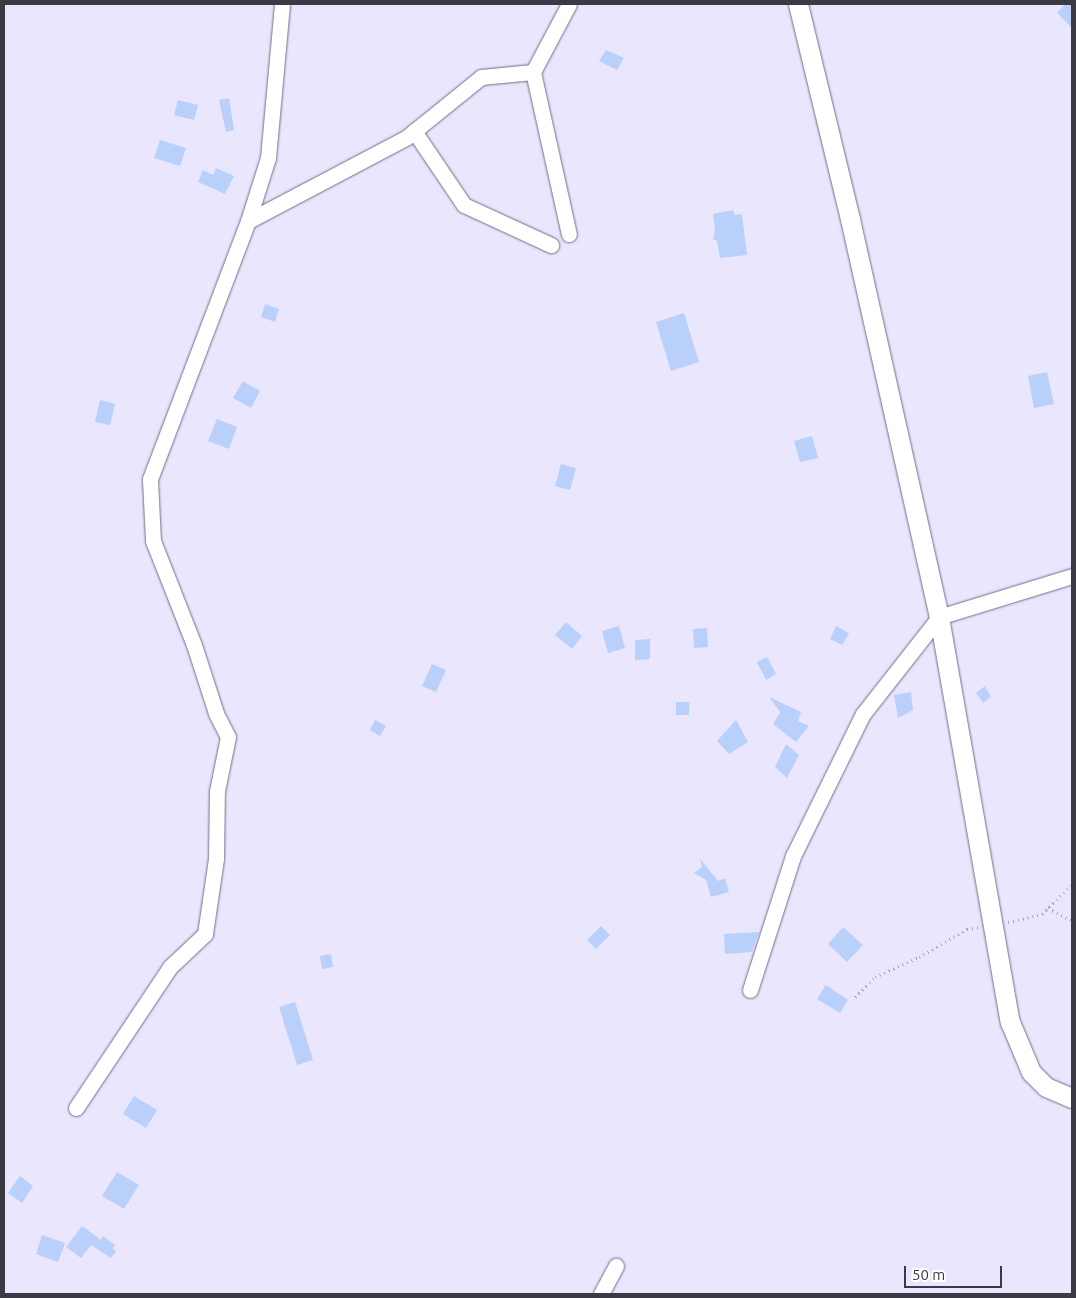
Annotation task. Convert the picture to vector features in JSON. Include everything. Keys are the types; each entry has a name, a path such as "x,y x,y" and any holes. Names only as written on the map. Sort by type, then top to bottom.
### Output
{"street":[{"path":"76,1108 170,967 205,934 216,859 217,792 228,737 216,713 194,645 153,541 150,479 248,221 268,158 282,4"},
{"path":"569,4 533,72 569,234"},
{"path":"798,4 852,228 939,617 1010,1022 1031,1072 1046,1087 1072,1098"},
{"path":"248,221 407,137 481,77 533,72"},
{"path":"414,132 464,205 551,245"},
{"path":"750,990 793,856 863,714 939,617 1072,576"},
{"path":"601,1294 616,1266"}],"path":[{"path":"855,997 875,977 919,956 967,929 1042,914 1072,884"},
{"path":"1048,908 1072,921"}],"building":[{"path":"1065,4 1072,4 1072,28 1057,13"},
{"path":"606,50 624,58 617,70 599,61"},
{"path":"229,98 234,130 226,132 219,100"},
{"path":"178,100 198,105 194,120 174,115"},
{"path":"160,140 186,148 180,166 154,158"},
{"path":"216,168 234,176 225,194 198,182 203,170 213,175"},
{"path":"733,210 735,215 742,214 747,255 720,258 717,241 713,239 715,229 713,214"},
{"path":"265,304 279,309 275,322 261,317"},
{"path":"684,313 699,362 671,371 656,322"},
{"path":"1047,372 1054,404 1034,408 1028,376"},
{"path":"243,381 260,391 251,408 233,398"},
{"path":"100,400 115,404 110,425 95,422"},
{"path":"217,419 237,427 229,449 208,441"},
{"path":"812,436 818,458 800,462 794,441"},
{"path":"561,464 576,468 570,490 555,486"},
{"path":"566,622 582,636 572,649 555,635"},
{"path":"619,626 625,648 608,653 602,631"},
{"path":"836,626 849,633 842,645 830,639"},
{"path":"707,628 708,647 694,648 693,629"},
{"path":"650,639 650,659 635,660 635,640"},
{"path":"767,657 776,674 766,680 757,662"},
{"path":"432,664 446,670 436,692 422,686"},
{"path":"985,686 991,697 983,703 976,693"},
{"path":"911,692 913,710 898,718 894,695"},
{"path":"769,697 801,712 798,721 809,726 796,742 773,724 780,712"},
{"path":"676,702 689,702 689,715 676,715"},
{"path":"375,720 386,726 380,736 370,730"},
{"path":"736,720 748,742 729,754 717,741"},
{"path":"786,744 799,755 787,778 775,767"},
{"path":"700,859 718,881 725,878 729,892 711,897 706,880 694,873 702,867"},
{"path":"601,926 610,935 596,949 587,940"},
{"path":"843,927 863,945 847,962 828,944"},
{"path":"759,932 752,952 725,954 724,934"},
{"path":"331,954 333,967 322,969 320,956"},
{"path":"826,985 848,1000 840,1013 817,999"},
{"path":"295,1002 313,1060 297,1065 279,1007"},
{"path":"134,1096 157,1110 146,1128 123,1114"},
{"path":"117,1172 139,1185 124,1209 102,1196"},
{"path":"20,1176 33,1186 22,1203 8,1193"},
{"path":"82,1226 101,1240 103,1236 115,1245 113,1249 116,1251 111,1258 91,1245 81,1258 66,1247"},
{"path":"42,1235 65,1243 58,1262 36,1254"}]}
